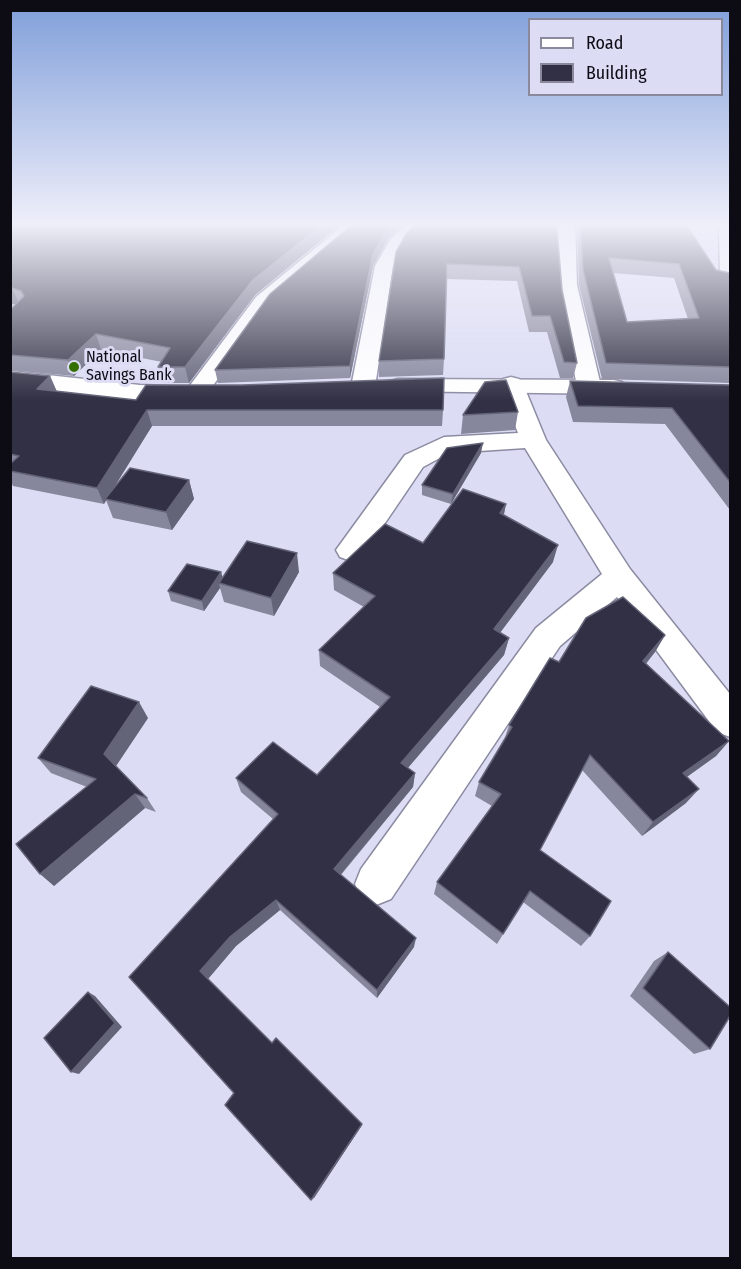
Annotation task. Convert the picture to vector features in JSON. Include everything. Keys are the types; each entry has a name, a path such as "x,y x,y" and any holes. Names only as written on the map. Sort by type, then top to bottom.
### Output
{"street":[{"path":"196,392 264,301 286,282"},
{"path":"380,282 351,387 511,384 634,387"},
{"path":"566,282 589,386"},
{"path":"10,378 140,392 226,392"},
{"path":"511,384 533,440 619,577 730,721"},
{"path":"351,550 414,460 444,445 533,440"},
{"path":"376,884 548,637 619,577"}],"building":[{"path":"10,282 251,282 185,367 158,367 170,348 96,334 68,360 10,355 10,309 24,296 21,291 10,288"},
{"path":"284,282 367,282 350,366 215,370 270,294"},
{"path":"391,282 446,282 444,359 379,361"},
{"path":"523,282 561,282 577,363 564,362 550,316 532,316"},
{"path":"586,282 616,282 627,322 699,318 686,282 730,282 730,367 606,363"},
{"path":"10,372 50,376 37,389 136,400 146,385 242,385 444,378 443,410 147,410 97,488 10,471 10,464 19,456 10,454"},
{"path":"506,380 518,412 463,415 485,382"},
{"path":"570,381 730,385 730,482 672,408 578,406"},
{"path":"483,443 453,494 422,485 447,448"},
{"path":"130,468 189,480 166,512 105,499"},
{"path":"463,489 506,504 500,513 558,545 494,629 509,638 401,763 415,773 334,869 416,938 377,990 276,900 230,937 200,971 272,1043 276,1038 362,1124 311,1200 225,1105 234,1093 129,977 278,814 236,778 273,742 317,775 390,697 319,650 375,596 333,573 385,524 423,543"},
{"path":"247,541 297,553 271,598 219,583"},
{"path":"187,564 221,572 202,601 168,591"},
{"path":"623,597 665,635 643,661 729,741 683,773 699,789 653,822 590,755 540,850 611,901 590,936 530,891 503,934 437,882 501,794 479,782 512,727 509,725 550,658 559,662 586,618"},
{"path":"91,686 139,702 104,754 147,798 135,794 40,874 16,844 96,779 38,758"},
{"path":"668,952 730,1007 730,1016 710,1049 643,988"},
{"path":"88,992 115,1023 71,1072 44,1038"}],"place":[{"name":"National Savings Bank","path":"74,367"}]}
